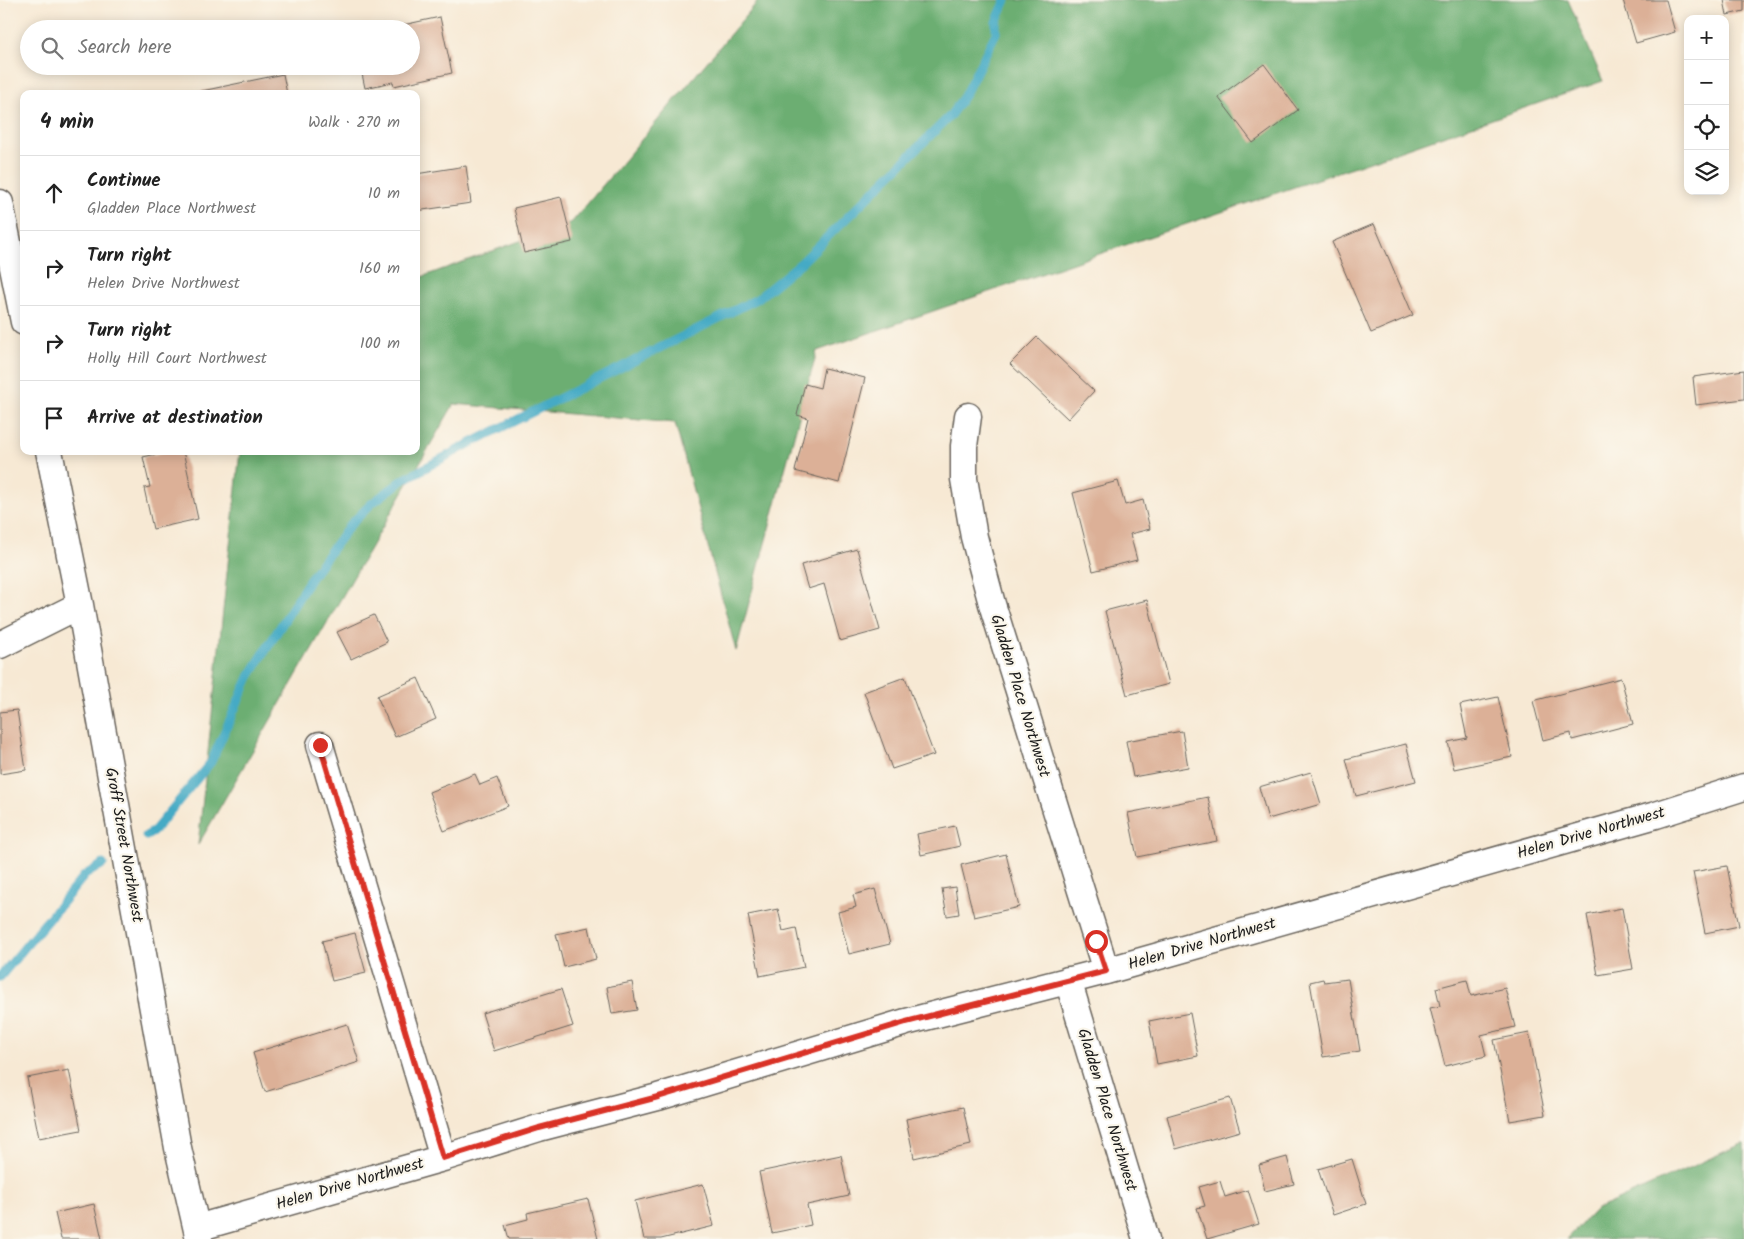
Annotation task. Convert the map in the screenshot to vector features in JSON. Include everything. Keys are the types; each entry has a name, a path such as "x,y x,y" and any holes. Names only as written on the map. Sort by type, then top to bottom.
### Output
{"street":[{"path":"0,204 20,302"},
{"name":"Gladden Place Northwest","path":"968,416 964,446 964,479 974,537 992,604 1106,971"},
{"name":"Groff Street Northwest","path":"51,455 80,605 178,1148 198,1233"},
{"path":"0,645 80,605"},
{"path":"320,745 443,1158"},
{"name":"Helen Drive Northwest","path":"198,1233 539,1128 658,1097 906,1022 1106,971 1647,818 1744,788"},
{"name":"Gladden Place Northwest","path":"1068,980 1146,1239"}],"green space":[{"path":"759,0 1568,0 1603,81 817,351 736,651 675,423 454,404 198,845 240,455 420,455 420,278 572,222"},
{"path":"1744,1143 1744,1239 1567,1239 1595,1210"}],"building":[{"path":"1623,0 1666,0 1675,32 1636,43"},
{"path":"1724,0 1744,0 1744,11 1727,15"},
{"path":"440,17 452,73 394,86 393,82 365,88 362,75 420,75 420,21"},
{"path":"1264,64 1298,110 1253,143 1218,97"},
{"path":"283,75 286,90 207,90"},
{"path":"466,166 471,203 420,210 420,173"},
{"path":"561,197 572,242 524,253 514,208"},
{"path":"1374,224 1413,315 1371,333 1332,242"},
{"path":"1037,337 1094,391 1068,419 1010,364"},
{"path":"824,368 865,378 839,483 795,471 808,418 797,415 805,384 820,388"},
{"path":"1744,370 1744,399 1696,405 1693,377"},
{"path":"152,455 184,455 198,519 153,529 144,488 150,487 143,457"},
{"path":"1118,481 1125,505 1143,500 1150,529 1130,534 1137,560 1093,571 1073,493"},
{"path":"857,549 880,630 840,641 824,584 808,589 801,565"},
{"path":"1147,600 1169,684 1127,695 1105,611"},
{"path":"374,615 387,642 351,659 337,632"},
{"path":"905,677 934,755 892,769 864,692"},
{"path":"418,678 436,719 395,737 377,696"},
{"path":"1621,678 1633,724 1572,740 1571,733 1543,740 1533,701"},
{"path":"1498,697 1512,757 1454,769 1448,742 1467,738 1460,705"},
{"path":"17,710 26,770 0,774 0,712"},
{"path":"1182,731 1188,767 1133,777 1126,741"},
{"path":"1406,744 1416,781 1356,796 1346,759"},
{"path":"1311,772 1321,804 1268,819 1259,787"},
{"path":"475,774 480,785 497,778 508,806 444,831 429,792"},
{"path":"1208,797 1217,841 1137,857 1128,813"},
{"path":"955,826 960,846 921,855 917,834"},
{"path":"1006,854 1019,907 974,917 961,865"},
{"path":"1727,866 1739,926 1705,933 1693,872"},
{"path":"955,887 959,914 947,916 942,889"},
{"path":"875,889 890,944 849,954 838,912 856,907 853,895"},
{"path":"1622,908 1633,969 1598,975 1587,915"},
{"path":"778,909 783,931 796,928 804,967 760,976 748,915"},
{"path":"589,927 596,959 564,967 556,934"},
{"path":"355,933 366,973 332,981 322,941"},
{"path":"1323,979 1324,982 1348,979 1360,1051 1323,1057 1310,982"},
{"path":"1467,980 1471,996 1505,988 1515,1027 1481,1035 1486,1056 1445,1066 1430,1008 1440,1006 1436,988"},
{"path":"632,982 637,1010 612,1014 607,987"},
{"path":"561,989 573,1026 494,1051 482,1013"},
{"path":"1190,1013 1198,1056 1157,1064 1149,1021"},
{"path":"347,1024 359,1062 265,1092 253,1053"},
{"path":"1529,1033 1545,1115 1510,1121 1494,1040"},
{"path":"69,1070 81,1130 39,1138 27,1078"},
{"path":"1230,1098 1240,1131 1176,1149 1167,1116"},
{"path":"963,1107 971,1145 914,1158 906,1119"},
{"path":"841,1155 849,1196 807,1205 811,1225 772,1233 759,1172"},
{"path":"1287,1157 1294,1184 1265,1191 1259,1165"},
{"path":"1352,1159 1366,1204 1333,1215 1318,1169"},
{"path":"1220,1181 1225,1197 1248,1190 1259,1224 1207,1239 1197,1208 1205,1206 1199,1187"},
{"path":"703,1184 714,1226 661,1239 644,1239 635,1201"},
{"path":"588,1199 598,1239 509,1239 505,1225 528,1219 527,1213"},
{"path":"94,1204 102,1239 61,1239 55,1213"}],"waterway":[{"path":"146,836 153,832 211,762 249,677 312,576 350,525 371,504 403,480 467,445 757,299 802,262 949,117 964,96 996,33 996,22 1006,0"},
{"path":"0,977 85,875 103,864"}],"route":[{"path":"320,745 443,1158 539,1128 658,1097 906,1022 1106,971 1096,941"}]}
